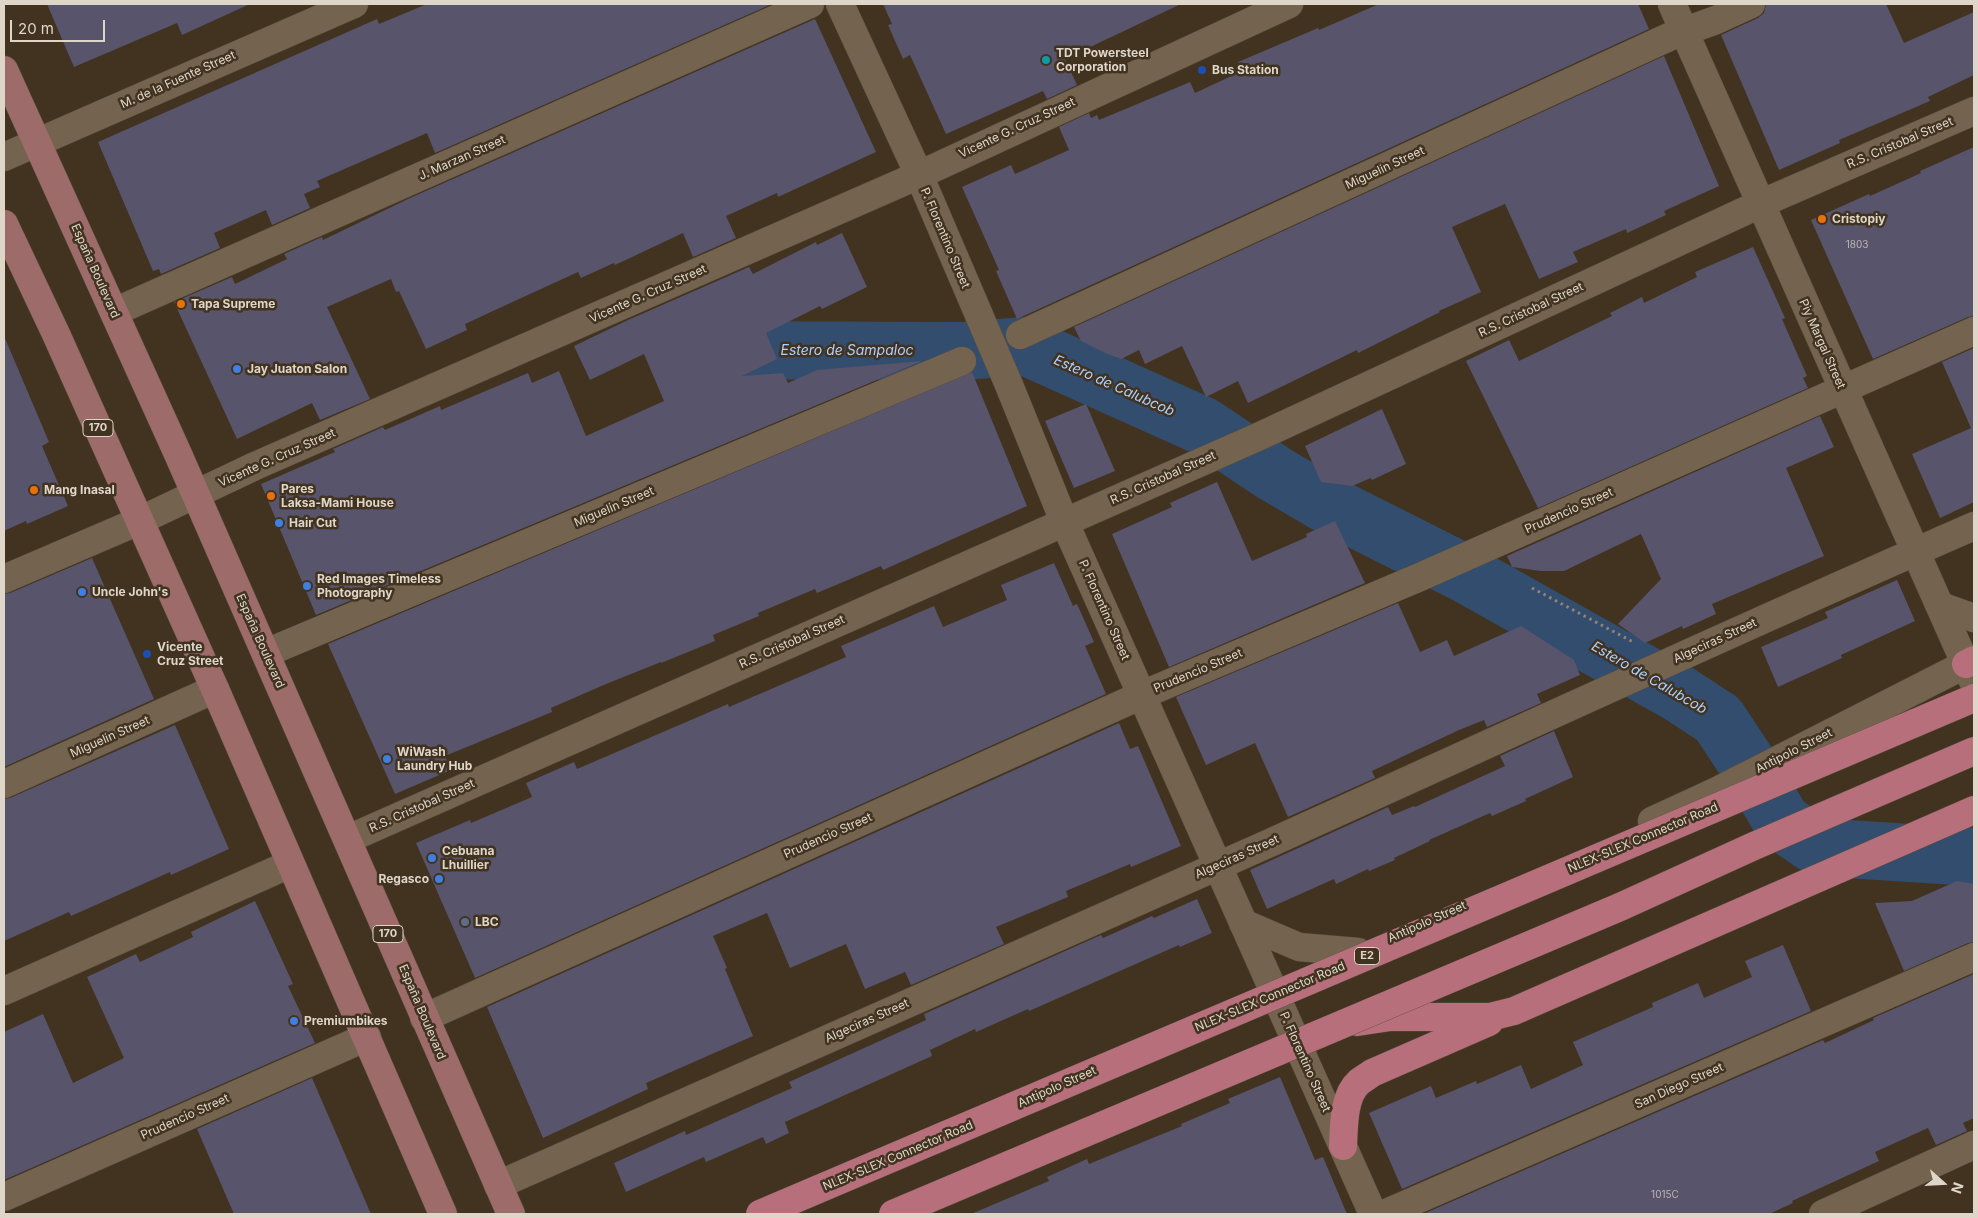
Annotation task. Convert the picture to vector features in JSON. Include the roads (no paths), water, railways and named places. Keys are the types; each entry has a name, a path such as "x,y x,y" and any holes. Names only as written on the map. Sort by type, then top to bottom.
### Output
{"highway":[{"name":"NLEX-SLEX Connector Road","path":"760,1214 1974,698"},
{"path":"893,1214 1611,911 1754,846 1974,751"},
{"path":"1343,1146 1345,1118 1349,1099 1358,1083 1372,1073 1974,810"},
{"path":"1296,1041 1367,1019 1390,1017 1490,1017 1514,1011"}],"main road":[{"name":"España Boulevard","path":"4,70 196,495 511,1214"},
{"name":"170","path":"4,224 56,334 216,689 290,864 367,1037 440,1213"}],"street":[{"name":"M. de la Fuente Street","path":"4,157 354,4"},
{"name":"J. Marzan Street","path":"114,312 810,4"},
{"name":"P. Florentino Street","path":"840,4 919,175 1009,385 1064,521 1373,1214"},
{"name":"Vicente G. Cruz Street","path":"4,579 139,521 255,466 919,175 1289,4"},
{"name":"Piy Margal Street","path":"1672,4 1915,552 1971,669"},
{"name":"Miguelin Street","path":"1020,335 1683,32 1751,4"},
{"name":"R.S. Cristobal Street","path":"348,839 1260,436 1760,204 1974,111"},
{"name":"Prudencio Street","path":"424,1018 1142,695 1469,556 1974,332"},
{"name":"Miguelin Street","path":"266,653 962,361"},
{"name":"Algeciras Street","path":"498,1184 1218,866 1608,691 1694,650 1974,526"},
{"path":"1940,606 1974,618"},
{"name":"Antipolo Street","path":"772,1214 1715,792 1768,764 1971,669"},
{"name":"Miguelin Street","path":"4,784 216,689"},
{"path":"4,991 290,864"},
{"path":"1243,922 1299,947 1358,952"},
{"name":"San Diego Street","path":"1384,1214 1974,957"},
{"name":"Prudencio Street","path":"4,1197 367,1037"},
{"path":"913,1214 1296,1041"},
{"path":"1823,1214 1974,1145"}],"waterway":[{"name":"Estero de Calubcob","path":"694,350 964,351 1025,346 1203,426 1275,474 1323,502 1462,572 1678,693 1718,719 1753,772 1782,822 1814,844 1847,849 1974,857"}],"place":[{"name":"TDT Powersteel Corporation","path":"1046,60"},
{"name":"Bus Station","path":"1202,70"},
{"name":"Cristopiy","path":"1822,219"},
{"name":"Tapa Supreme","path":"181,304"},
{"name":"Jay Juaton Salon","path":"237,369"},
{"name":"Mang Inasal","path":"34,490"},
{"name":"Pares Laksa-Mami House","path":"271,496"},
{"name":"Hair Cut","path":"279,523"},
{"name":"Red Images Timeless Photography","path":"307,586"},
{"name":"Uncle John's","path":"82,592"},
{"name":"Vicente Cruz Street","path":"147,654"},
{"name":"WiWash Laundry Hub","path":"387,759"},
{"name":"Cebuana Lhuillier","path":"432,858"},
{"name":"Regasco","path":"439,879"},
{"name":"LBC","path":"465,922"},
{"name":"Premiumbikes","path":"294,1021"}],"water label":[{"name":"Estero de Sampaloc","path":"847,351"}]}
